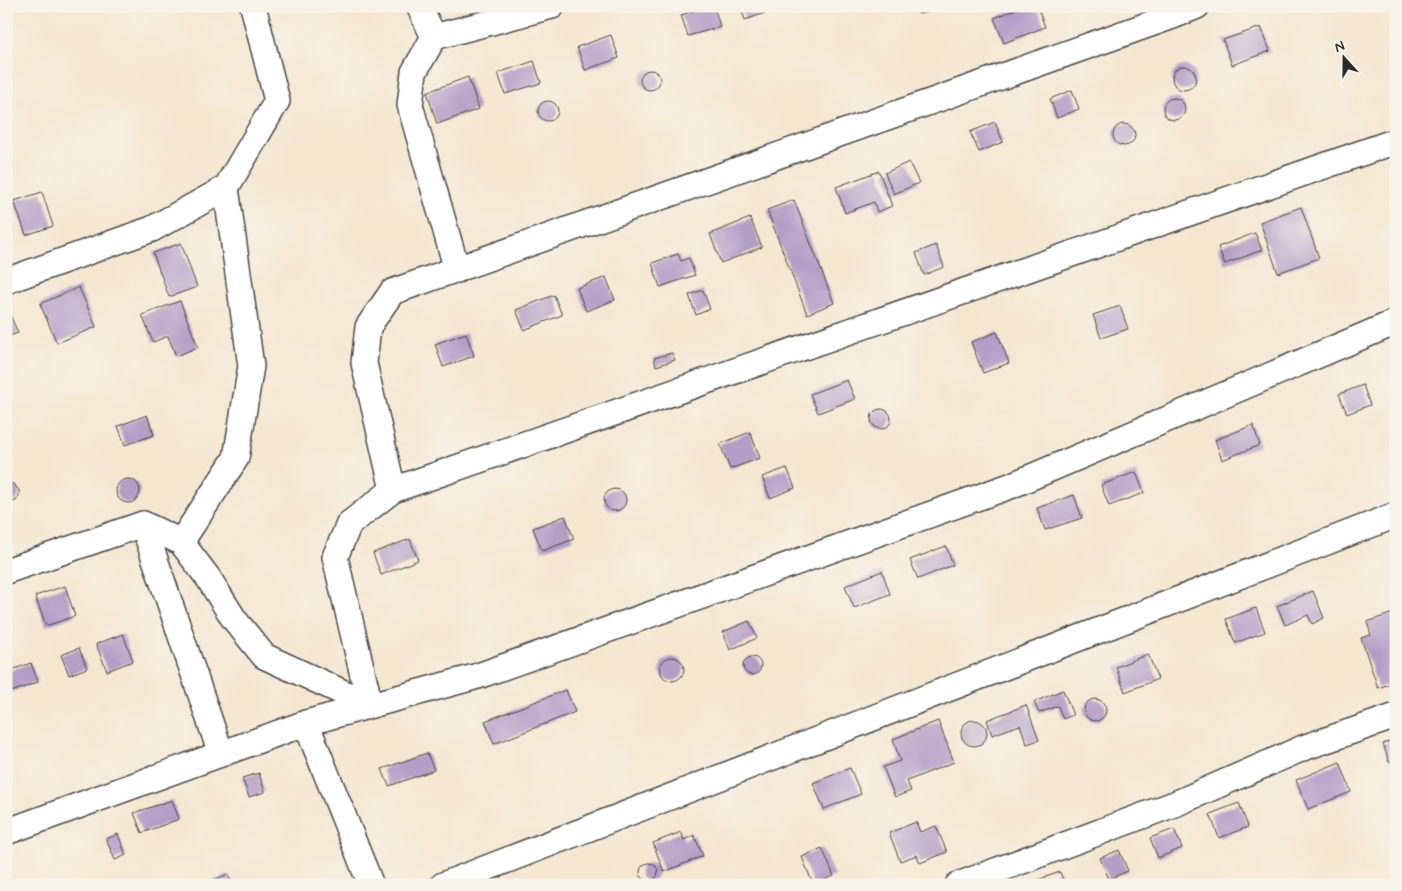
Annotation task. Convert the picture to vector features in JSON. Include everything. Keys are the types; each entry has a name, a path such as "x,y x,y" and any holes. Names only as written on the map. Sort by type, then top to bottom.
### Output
{"street":[{"path":"6,281 152,229 226,188 277,101 253,6"},
{"path":"419,6 434,37"},
{"path":"457,270 410,105 414,72 434,37 552,6"},
{"path":"393,490 364,363 368,327 392,292 1171,11 1197,6"},
{"path":"370,705 335,557 350,524 393,490 1396,141"},
{"path":"181,542 236,458 251,366 226,188"},
{"path":"6,832 306,723 478,676 1010,486 1396,322"},
{"path":"443,885 1396,515"},
{"path":"6,571 143,524 181,542 209,579 234,619 264,656 370,705"},
{"path":"143,524 221,754"},
{"path":"958,885 1178,803 1303,748 1396,716"},
{"path":"306,723 371,885"}],"building":[{"path":"714,6 720,27 688,36 681,15"},
{"path":"740,6 766,6 768,12 745,20"},
{"path":"917,6 950,6 950,7 919,14"},
{"path":"1024,6 1037,6 1045,27 1004,43 994,18"},
{"path":"1261,27 1270,51 1232,65 1223,40"},
{"path":"611,35 619,58 585,70 577,47"},
{"path":"534,61 541,83 505,94 498,73"},
{"path":"1184,66 1193,69 1196,78 1193,87 1184,90 1175,87 1172,78 1175,69"},
{"path":"650,70 657,73 660,80 657,87 650,90 643,87 640,80 643,73"},
{"path":"468,77 479,109 437,124 427,92"},
{"path":"1072,90 1079,109 1057,118 1050,99"},
{"path":"1174,98 1182,101 1185,109 1182,117 1174,120 1166,117 1163,109 1166,101"},
{"path":"544,101 552,101 558,107 558,115 552,121 544,121 538,115 538,107"},
{"path":"995,122 1003,142 979,152 970,132"},
{"path":"1124,124 1134,131 1135,135 1128,145 1124,146 1114,139 1113,135 1120,125"},
{"path":"909,162 919,183 894,194 885,173"},
{"path":"879,171 892,206 877,212 874,202 845,213 836,187"},
{"path":"42,192 53,226 26,235 14,201"},
{"path":"794,200 834,303 807,314 767,210"},
{"path":"1301,207 1319,258 1278,273 1260,222"},
{"path":"750,218 762,247 721,263 710,234"},
{"path":"1255,233 1262,250 1225,264 1218,247"},
{"path":"181,243 197,287 169,297 153,253"},
{"path":"936,245 944,267 924,275 916,253"},
{"path":"678,254 681,261 689,258 695,275 660,287 652,263"},
{"path":"606,277 615,300 586,311 577,288"},
{"path":"79,287 96,327 57,343 40,304"},
{"path":"703,290 710,309 696,315 689,295"},
{"path":"554,295 562,315 524,330 516,310"},
{"path":"180,301 198,347 176,356 168,336 153,342 142,315"},
{"path":"6,306 18,333 6,337"},
{"path":"1120,306 1128,329 1101,338 1093,315"},
{"path":"997,332 1009,363 983,373 971,342"},
{"path":"466,333 474,356 443,367 435,344"},
{"path":"672,353 675,360 656,366 654,358"},
{"path":"847,380 855,399 818,413 810,394"},
{"path":"1363,385 1370,405 1347,414 1339,394"},
{"path":"881,409 888,412 891,419 888,426 881,429 874,426 871,419 874,412"},
{"path":"147,415 154,435 125,445 118,426"},
{"path":"1253,425 1260,445 1222,460 1215,440"},
{"path":"750,432 760,458 730,469 720,444"},
{"path":"787,468 795,488 770,498 762,477"},
{"path":"1136,472 1144,493 1109,506 1101,485"},
{"path":"128,479 136,483 140,491 136,499 128,503 120,499 116,491 120,483"},
{"path":"6,484 13,484 19,490 19,496 16,501 6,502"},
{"path":"615,489 623,492 626,500 623,508 615,511 607,508 604,500 607,492"},
{"path":"1074,495 1082,518 1045,530 1037,508"},
{"path":"565,516 574,539 542,551 533,528"},
{"path":"410,539 418,560 381,575 373,553"},
{"path":"946,546 953,565 918,579 910,560"},
{"path":"882,571 890,594 854,608 845,586"},
{"path":"65,586 75,616 46,626 35,596"},
{"path":"1313,591 1324,618 1312,624 1308,615 1285,625 1277,606"},
{"path":"1256,608 1265,632 1235,643 1226,619"},
{"path":"1396,612 1396,682 1378,688 1361,638 1371,635 1367,622"},
{"path":"749,621 757,638 730,650 723,632"},
{"path":"123,634 133,661 107,671 96,644"},
{"path":"79,648 87,668 69,675 61,655"},
{"path":"1148,654 1158,679 1125,692 1116,667"},
{"path":"672,657 680,661 684,669 680,677 672,681 664,677 660,669 664,661"},
{"path":"752,657 758,660 761,666 758,672 752,675 746,672 743,666 746,660"},
{"path":"31,663 38,682 6,694 6,672"},
{"path":"566,690 575,712 494,744 485,721"},
{"path":"1063,690 1073,715 1063,719 1058,706 1039,713 1034,702"},
{"path":"1095,699 1103,702 1106,710 1103,718 1095,721 1087,718 1084,710 1087,702"},
{"path":"1026,705 1039,740 1027,744 1020,725 992,735 987,720"},
{"path":"974,720 983,724 987,733 983,742 974,746 965,742 961,733 965,724"},
{"path":"938,721 954,762 907,781 911,791 895,797 883,767 900,761 893,739"},
{"path":"1396,739 1396,760 1389,762 1383,744"},
{"path":"427,753 434,770 389,786 382,769"},
{"path":"1340,762 1351,792 1308,809 1296,780"},
{"path":"850,768 861,794 824,809 813,783"},
{"path":"259,773 265,792 249,797 242,778"},
{"path":"172,800 179,819 142,833 134,813"},
{"path":"1239,803 1248,827 1219,838 1210,814"},
{"path":"916,822 920,832 936,826 947,852 920,863 917,855 900,861 889,833"},
{"path":"1174,829 1182,848 1158,858 1150,838"},
{"path":"681,832 684,840 694,835 703,856 664,872 653,843"},
{"path":"118,834 126,855 115,860 106,839"},
{"path":"822,848 834,876 813,884 802,857"},
{"path":"1119,850 1128,871 1109,879 1100,858"},
{"path":"649,863 655,866 658,872 655,878 649,881 643,878 640,872 643,866"},
{"path":"1060,872 1065,885 1030,885 1029,883"},
{"path":"228,874 232,885 203,885"}]}
